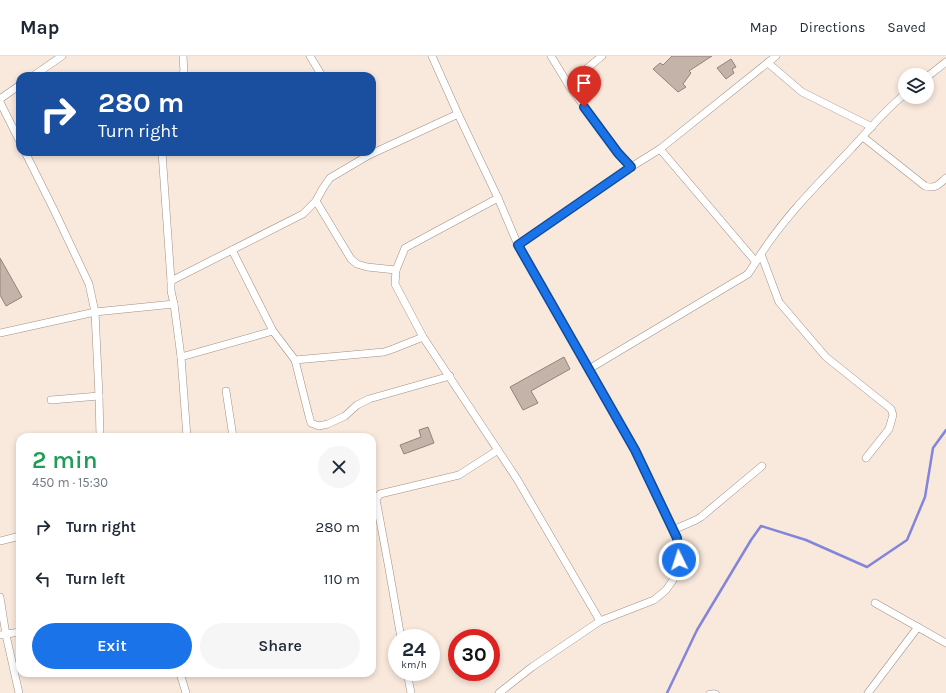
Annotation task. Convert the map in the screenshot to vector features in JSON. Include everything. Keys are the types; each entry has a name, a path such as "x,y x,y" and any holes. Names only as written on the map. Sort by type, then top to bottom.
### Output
{"street":[{"path":"39,72 62,56"},
{"path":"183,56 184,72"},
{"path":"310,56 320,72"},
{"path":"432,56 498,198 518,245 635,450 677,538 679,560 673,580 666,590 654,600 600,621 532,667 498,693"},
{"path":"551,56 568,84 618,153 631,167"},
{"path":"568,84 602,56"},
{"path":"518,245 631,167 660,149 772,58 802,92 872,127"},
{"path":"934,71 946,62"},
{"path":"0,99 16,88"},
{"path":"589,369 748,274 773,237 806,197 898,100"},
{"path":"0,102 16,134"},
{"path":"376,150 458,114"},
{"path":"863,137 925,186 931,188 937,186 946,178"},
{"path":"660,149 756,262"},
{"path":"27,156 89,284 95,312 100,396 100,433"},
{"path":"162,156 171,291 181,357 187,433"},
{"path":"171,281 303,214 316,202 330,178 365,156"},
{"path":"498,198 405,248 396,270 395,284 423,337 517,479 600,621"},
{"path":"316,202 351,259 357,264 367,267 396,270"},
{"path":"232,250 273,331 295,360 311,423 319,426 328,424 345,416 357,405 369,399 450,376"},
{"path":"762,254 779,302 826,357 891,409 893,415 889,429 866,458"},
{"path":"0,333 95,312 174,304"},
{"path":"181,357 273,331"},
{"path":"295,360 384,352 423,337"},
{"path":"226,391 232,433"},
{"path":"51,400 100,396"},
{"path":"399,629 376,499 380,494 459,476 498,450"},
{"path":"673,530 701,517 762,466"},
{"path":"0,541 16,537"},
{"path":"0,597 3,635 19,693"},
{"path":"875,603 946,643"},
{"path":"868,693 918,628"},
{"path":"3,635 16,633"},
{"path":"181,677 186,693"},
{"path":"409,681 411,693"}],"lane":[{"path":"708,693 717,693"}],"building":[{"path":"672,56 712,56 689,71 691,73 683,84 686,87 678,92 653,69 660,63 663,65"},
{"path":"731,59 736,67 732,69 734,73 726,79 717,68"},
{"path":"0,258 22,297 6,306 0,295"},
{"path":"564,357 570,369 531,391 538,403 523,410 510,387"},
{"path":"428,427 434,443 404,454 400,445 421,437 419,430"}],"waterway":[{"path":"667,693 697,630 761,526 806,540 867,567 907,540 925,497 933,448 946,430"}],"route":[{"path":"584,107 618,153 631,167 518,245 635,450 677,538 679,560"}]}
